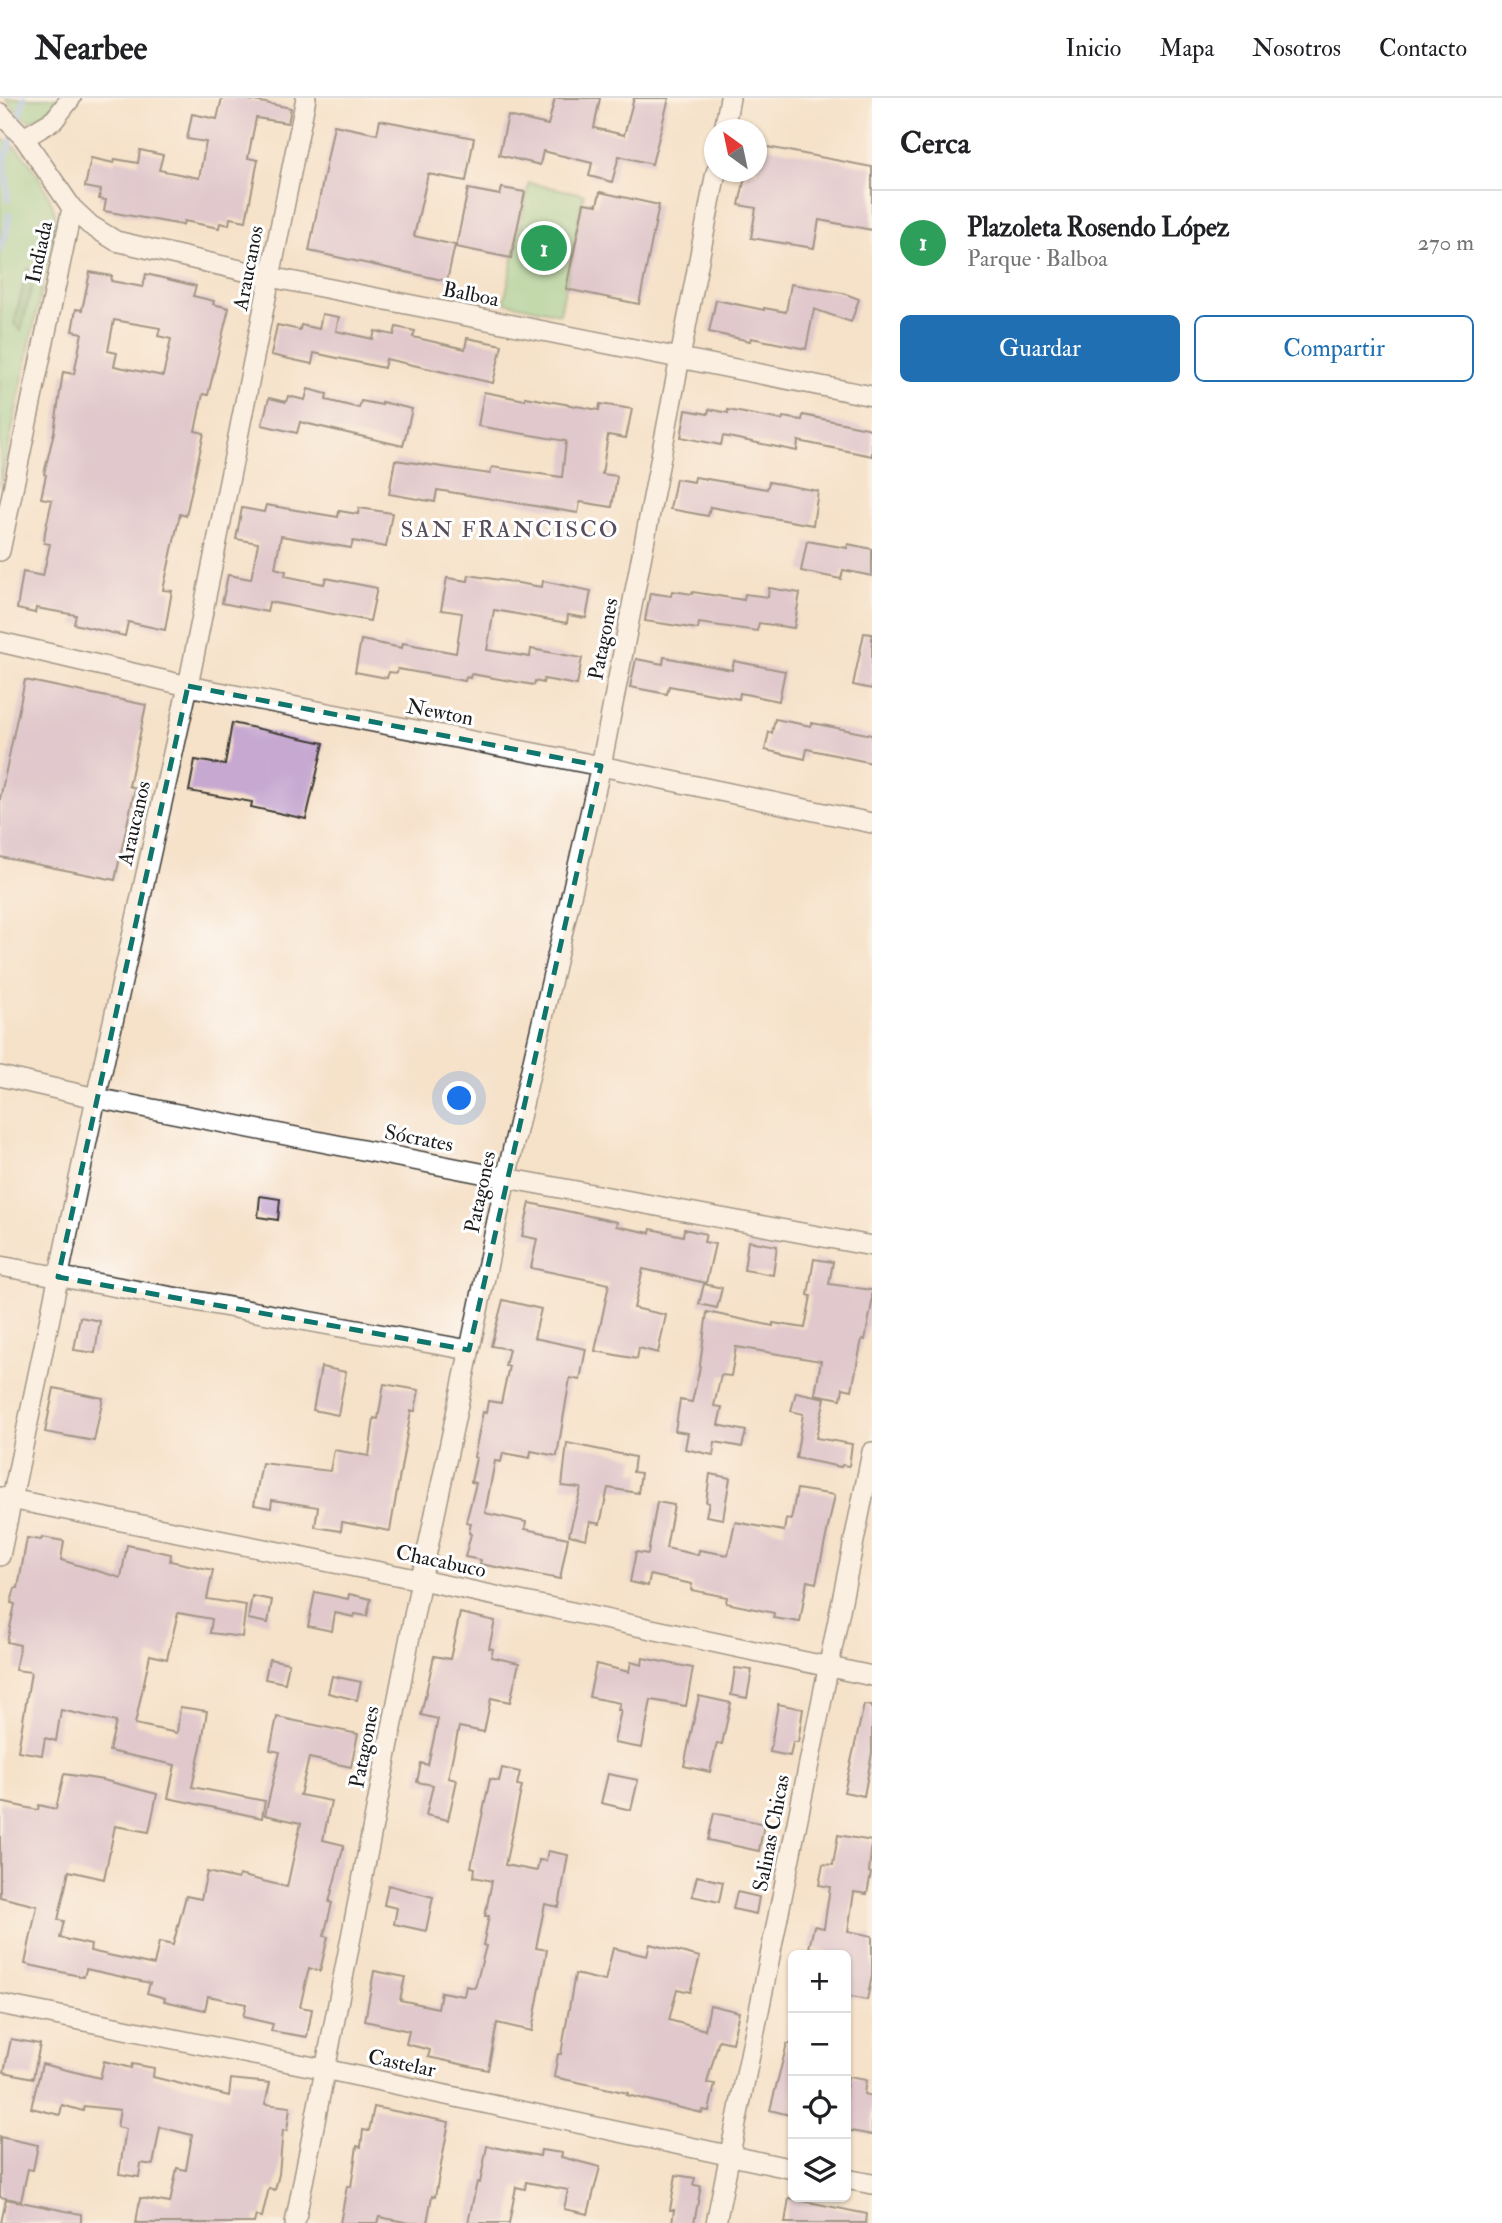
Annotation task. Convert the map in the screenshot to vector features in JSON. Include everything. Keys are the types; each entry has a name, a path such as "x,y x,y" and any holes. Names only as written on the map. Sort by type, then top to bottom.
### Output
{"street":[{"path":"24,138 54,120 71,98"},
{"name":"Araucanos","path":"0,1556 5,1498 58,1277 188,686 306,98"},
{"path":"726,119 730,98"},
{"name":"Balboa","path":"0,113 24,138 72,208 90,225 116,241 270,277 872,396"},
{"name":"Patagones","path":"295,2223 421,1580 469,1350 601,766 714,182"},
{"name":"Indiada","path":"0,551 72,208"},
{"name":"Newton","path":"0,642 188,686 601,766 872,823"},
{"name":"Sócrates","path":"0,1076 96,1098 506,1178 872,1246"},
{"path":"0,1266 469,1350"},
{"name":"Salinas Chicas","path":"716,2223 872,1452"},
{"name":"Chacabuco","path":"5,1498 421,1580 872,1676"},
{"name":"Castelar","path":"0,2004 788,2168"},
{"path":"851,2180 872,2185"}],"highlighted area":[{"path":"188,686 601,766 469,1350 58,1277"}],"green space":[{"path":"6,98 60,98 46,112 29,121 18,113"},
{"path":"0,139 9,143 28,161 50,198 56,220 0,487"},
{"path":"529,183 584,194 560,314 504,302"},
{"path":"27,269 35,273 21,331 14,324"}],"building":[{"path":"222,98 240,98 291,108 288,123 256,118 248,158 258,160 246,221 230,218 229,225 220,223 219,228 184,221 183,225 104,211 106,200 99,199 101,190 85,187 91,158 114,163 115,159 138,163 140,150 163,155 159,170 199,178 206,142 187,139 192,114 217,119"},
{"path":"555,98 600,98 594,128 624,135 634,98 669,98 652,164 619,156 612,182 589,176 592,163 543,151 540,165 499,155 508,116 548,125"},
{"path":"380,120 474,138 466,181 428,174 414,236 455,245 447,281 309,251 334,125 377,134"},
{"path":"767,147 872,167 872,230 819,220 814,248 751,238 756,208 739,205 744,182 767,182"},
{"path":"502,188 525,192 511,258 456,247 468,189 500,195"},
{"path":"600,192 659,205 639,304 566,289 584,203 597,205"},
{"path":"90,272 112,276 111,281 143,287 146,274 196,286 193,296 229,308 208,395 203,394 195,431 204,433 186,516 180,514 163,590 172,591 165,630 128,622 125,636 74,624 76,615 36,608 35,613 17,609 23,572 43,576 50,544 44,543 52,500 41,498 46,475 44,474 54,432 63,372 74,374 82,333 72,331 76,309 82,310","holes":["114,320 160,328 158,336 171,339 163,376 114,366 117,353 108,351"]},
{"path":"791,284 843,293 859,299 851,322 814,309 806,349 709,332 716,300 786,312"},
{"path":"322,314 339,317 336,331 373,339 375,331 394,335 396,327 415,331 413,337 465,349 467,338 502,345 493,383 386,359 384,368 314,353 312,364 271,355 277,325 300,330 301,325 319,329"},
{"path":"308,389 327,394 326,400 359,408 361,401 382,405 382,402 412,409 403,446 300,422 297,433 262,425 269,398 286,402 288,396 305,400"},
{"path":"484,392 599,410 600,404 632,409 626,438 608,435 602,474 617,476 612,507 580,502 578,513 437,490 435,502 389,494 395,460 490,474 492,467 562,477 566,441 478,426"},
{"path":"709,409 782,420 783,417 802,420 803,415 867,428 872,430 872,456 798,441 797,451 723,436 721,445 681,437 686,410 708,414"},
{"path":"695,477 767,489 769,482 818,491 813,525 710,507 708,516 670,509 676,479 694,482"},
{"path":"266,505 338,517 339,511 358,514 359,508 392,513 386,547 353,541 351,548 281,536 275,568 286,571 285,576 324,584 326,578 377,588 370,621 269,602 267,612 222,603 228,575 251,579 258,543 236,539 242,508 264,512"},
{"path":"807,541 872,549 872,576 843,570 841,579 801,571"},
{"path":"469,575 542,587 543,581 591,591 586,618 568,615 567,623 494,610 487,650 530,657 531,649 582,658 577,685 544,679 543,683 535,681 534,685 471,674 465,681 398,669 397,673 389,672 387,678 355,672 361,640 402,648 403,643 456,653 462,613 441,610 447,578 468,581"},
{"path":"769,588 800,593 794,628 759,623 757,631 699,623 698,629 645,621 650,593 671,596 672,591 693,592 744,600 745,594 768,597"},
{"path":"864,633 872,634 872,689 853,685"},
{"path":"664,657 732,670 734,661 785,671 779,701 740,693 739,699 669,686 667,694 630,687 636,659 663,664"},
{"path":"25,680 146,705 129,786 135,788 115,880 0,857 0,799"},
{"path":"775,719 872,735 872,763 807,749 805,759 765,750"},
{"path":"232,723 324,743 306,819 251,807 252,802 189,791 195,760 225,765"},
{"path":"260,1196 280,1199 278,1220 258,1217"},
{"path":"530,1203 617,1222 616,1226 650,1233 651,1229 683,1236 684,1229 706,1234 704,1242 715,1244 706,1283 643,1269 634,1308 666,1315 658,1353 639,1348 637,1359 595,1351 609,1284 531,1268 537,1239 522,1236"},
{"path":"748,1241 777,1246 773,1275 744,1270"},
{"path":"814,1259 833,1262 829,1284 872,1290 865,1340 862,1339 852,1390 843,1388 841,1399 815,1394 821,1361 736,1347 731,1376 721,1375 714,1406 722,1407 718,1425 746,1431 742,1447 715,1442 713,1455 685,1449 688,1433 675,1431 680,1400 692,1402 707,1312 773,1326 773,1323 805,1328"},
{"path":"704,1284 722,1288 717,1308 699,1304"},
{"path":"503,1300 541,1309 534,1338 586,1349 580,1380 570,1378 557,1456 531,1451 530,1458 503,1453 501,1462 495,1461 485,1513 526,1522 525,1529 568,1538 560,1579 480,1564 481,1560 465,1557 471,1534 471,1523 466,1522 476,1483 471,1482 476,1458 474,1457 483,1412 486,1413 488,1401 501,1403 509,1366 505,1366 509,1349 491,1346"},
{"path":"80,1317 100,1321 95,1353 74,1350"},
{"path":"321,1367 346,1372 338,1415 313,1410"},
{"path":"384,1384 419,1390 415,1411 411,1411 390,1531 342,1522 341,1531 315,1527 318,1507 272,1500 271,1508 254,1505 262,1463 330,1471 334,1450 369,1456 374,1418 378,1419"},
{"path":"54,1388 103,1398 94,1441 45,1432"},
{"path":"796,1392 825,1398 816,1438 852,1444 849,1466 841,1467 796,1458 803,1414 791,1411"},
{"path":"567,1443 635,1457 633,1472 641,1473 638,1493 608,1488 600,1524 590,1522 586,1539 569,1535 581,1488 562,1486"},
{"path":"710,1474 730,1478 723,1519 706,1516"},
{"path":"797,1489 835,1495 816,1583 807,1581 800,1622 773,1618 774,1613 726,1603 727,1597 691,1590 692,1584 650,1575 648,1586 630,1582 636,1552 648,1554 657,1502 674,1505 666,1548 698,1555 699,1550 728,1555 735,1522 784,1531 786,1519 791,1520"},
{"path":"42,1537 64,1541 61,1560 121,1578 127,1545 171,1554 170,1561 213,1570 207,1599 246,1605 242,1637 210,1633 212,1619 178,1613 167,1659 150,1655 135,1724 177,1733 180,1707 207,1711 192,1787 265,1801 262,1818 168,1798 175,1765 109,1751 116,1722 61,1710 56,1741 45,1738 42,1755 18,1751 31,1672 15,1670 20,1645 7,1642 15,1604 11,1603 15,1588 18,1588 27,1538 41,1540"},
{"path":"315,1592 348,1599 349,1594 371,1599 367,1616 355,1614 354,1617 335,1613 332,1631 308,1626"},
{"path":"252,1596 272,1600 268,1623 248,1619"},
{"path":"460,1613 495,1621 489,1648 493,1649 491,1657 519,1663 510,1702 491,1698 484,1732 459,1727 448,1778 457,1780 448,1820 426,1815 433,1785 417,1782 421,1763 428,1765 438,1719 421,1715 434,1656 450,1659"},
{"path":"643,1658 693,1668 686,1706 651,1700 642,1748 614,1743 620,1703 589,1697 596,1664 629,1672 631,1662 642,1665"},
{"path":"269,1659 289,1663 285,1683 265,1679"},
{"path":"735,1668 752,1670 747,1698 731,1695"},
{"path":"332,1676 361,1682 357,1700 328,1693"},
{"path":"699,1696 731,1703 722,1744 717,1743 710,1772 684,1766"},
{"path":"778,1704 803,1709 798,1742 793,1742 790,1756 770,1752"},
{"path":"864,1705 872,1706 872,1753 864,1796 844,1792"},
{"path":"277,1717 358,1734 351,1767 309,1758 300,1795 331,1801 323,1840 344,1845 329,1902 332,1903 324,1936 328,1937 320,1971 309,1968 300,2007 312,2009 307,2037 271,2031 273,2024 243,2017 246,2004 208,1996 205,2010 164,2001 165,1998 147,1993 150,1983 86,1969 84,1977 25,1964 37,1906 0,1897 0,1802 38,1810 39,1805 56,1809 64,1774 103,1780 157,1794 149,1832 115,1826 104,1879 69,1871 58,1920 64,1921 60,1938 91,1945 90,1951 154,1965 159,1942 173,1945 186,1896 201,1899 207,1872 238,1879 239,1875 287,1887 301,1823 265,1815 280,1752 270,1750"},
{"path":"502,1768 520,1772 517,1785 522,1786 505,1865 537,1871 539,1860 546,1861 548,1851 568,1855 559,1907 545,1904 536,1948 547,1950 532,2031 497,2023 488,2070 428,2057 430,2050 406,2044 409,2031 365,2021 374,1971 405,1977 400,2000 438,2008 441,1992 464,1996 466,1986 475,1988 486,1946 483,1945 489,1916 485,1916 492,1881 474,1877 475,1868 471,1867 490,1779 499,1781"},
{"path":"608,1774 638,1780 631,1810 601,1803"},
{"path":"714,1813 764,1824 759,1851 708,1840"},
{"path":"838,1835 872,1841 867,1894 854,1892 848,1931 872,1936 872,1976 867,2000 851,1997 851,1950 809,1948 814,1926 824,1928 830,1887 819,1885 823,1864 833,1865"},
{"path":"697,1876 723,1882 719,1902 692,1896"},
{"path":"388,1885 433,1897 426,1931 394,1924 397,1908 384,1905"},
{"path":"737,1892 759,1897 756,1914 733,1909"},
{"path":"650,1944 700,1957 690,1992 677,1989 669,2020 705,2030 710,2005 739,2012 732,2043 719,2040 707,2083 715,2084 709,2111 703,2110 702,2113 554,2077 558,2054 561,2054 575,1974 605,1981 613,1948 647,1956"},
{"path":"11,2039 40,2044 33,2078 4,2072"},
{"path":"787,2044 788,2044 788,2115 770,2110"},
{"path":"104,2061 131,2068 132,2064 154,2068 153,2077 229,2096 231,2079 270,2083 265,2104 290,2107 287,2131 283,2130 275,2190 269,2188 262,2217 256,2216 254,2223 136,2223 140,2198 170,2203 177,2168 186,2170 192,2135 160,2127 153,2165 141,2163 139,2177 119,2174 126,2129 117,2127 120,2110 84,2106 83,2111 62,2105 60,2115 31,2108 42,2064 100,2078"},
{"path":"851,2078 866,2080 864,2094 872,2096 872,2135 851,2131"},
{"path":"374,2107 449,2122 435,2197 432,2196 427,2223 410,2223 379,2217 377,2223 340,2223 347,2186 351,2187 357,2146 361,2147 363,2130 369,2131"},
{"path":"0,2137 38,2145 33,2170 28,2169 21,2201 0,2197"},
{"path":"487,2146 540,2156 541,2150 562,2153 561,2157 600,2167 588,2214 564,2209 568,2190 526,2182 525,2189 516,2187 509,2223 468,2223"},
{"path":"676,2175 695,2178 693,2185 701,2186 694,2223 672,2223 674,2210 670,2210"},
{"path":"6,2199 81,2214 81,2223 1,2223"},
{"path":"788,2202 808,2202 867,2214 866,2223 785,2223"}],"waterway":[{"path":"18,122 24,98"},
{"path":"8,199 5,160 14,131"},
{"path":"0,249 9,215"}],"place":[{"name":"Plazoleta Rosendo López","path":"544,248"}],"district":[{"name":"SAN FRANCISCO","path":"510,529"}]}
